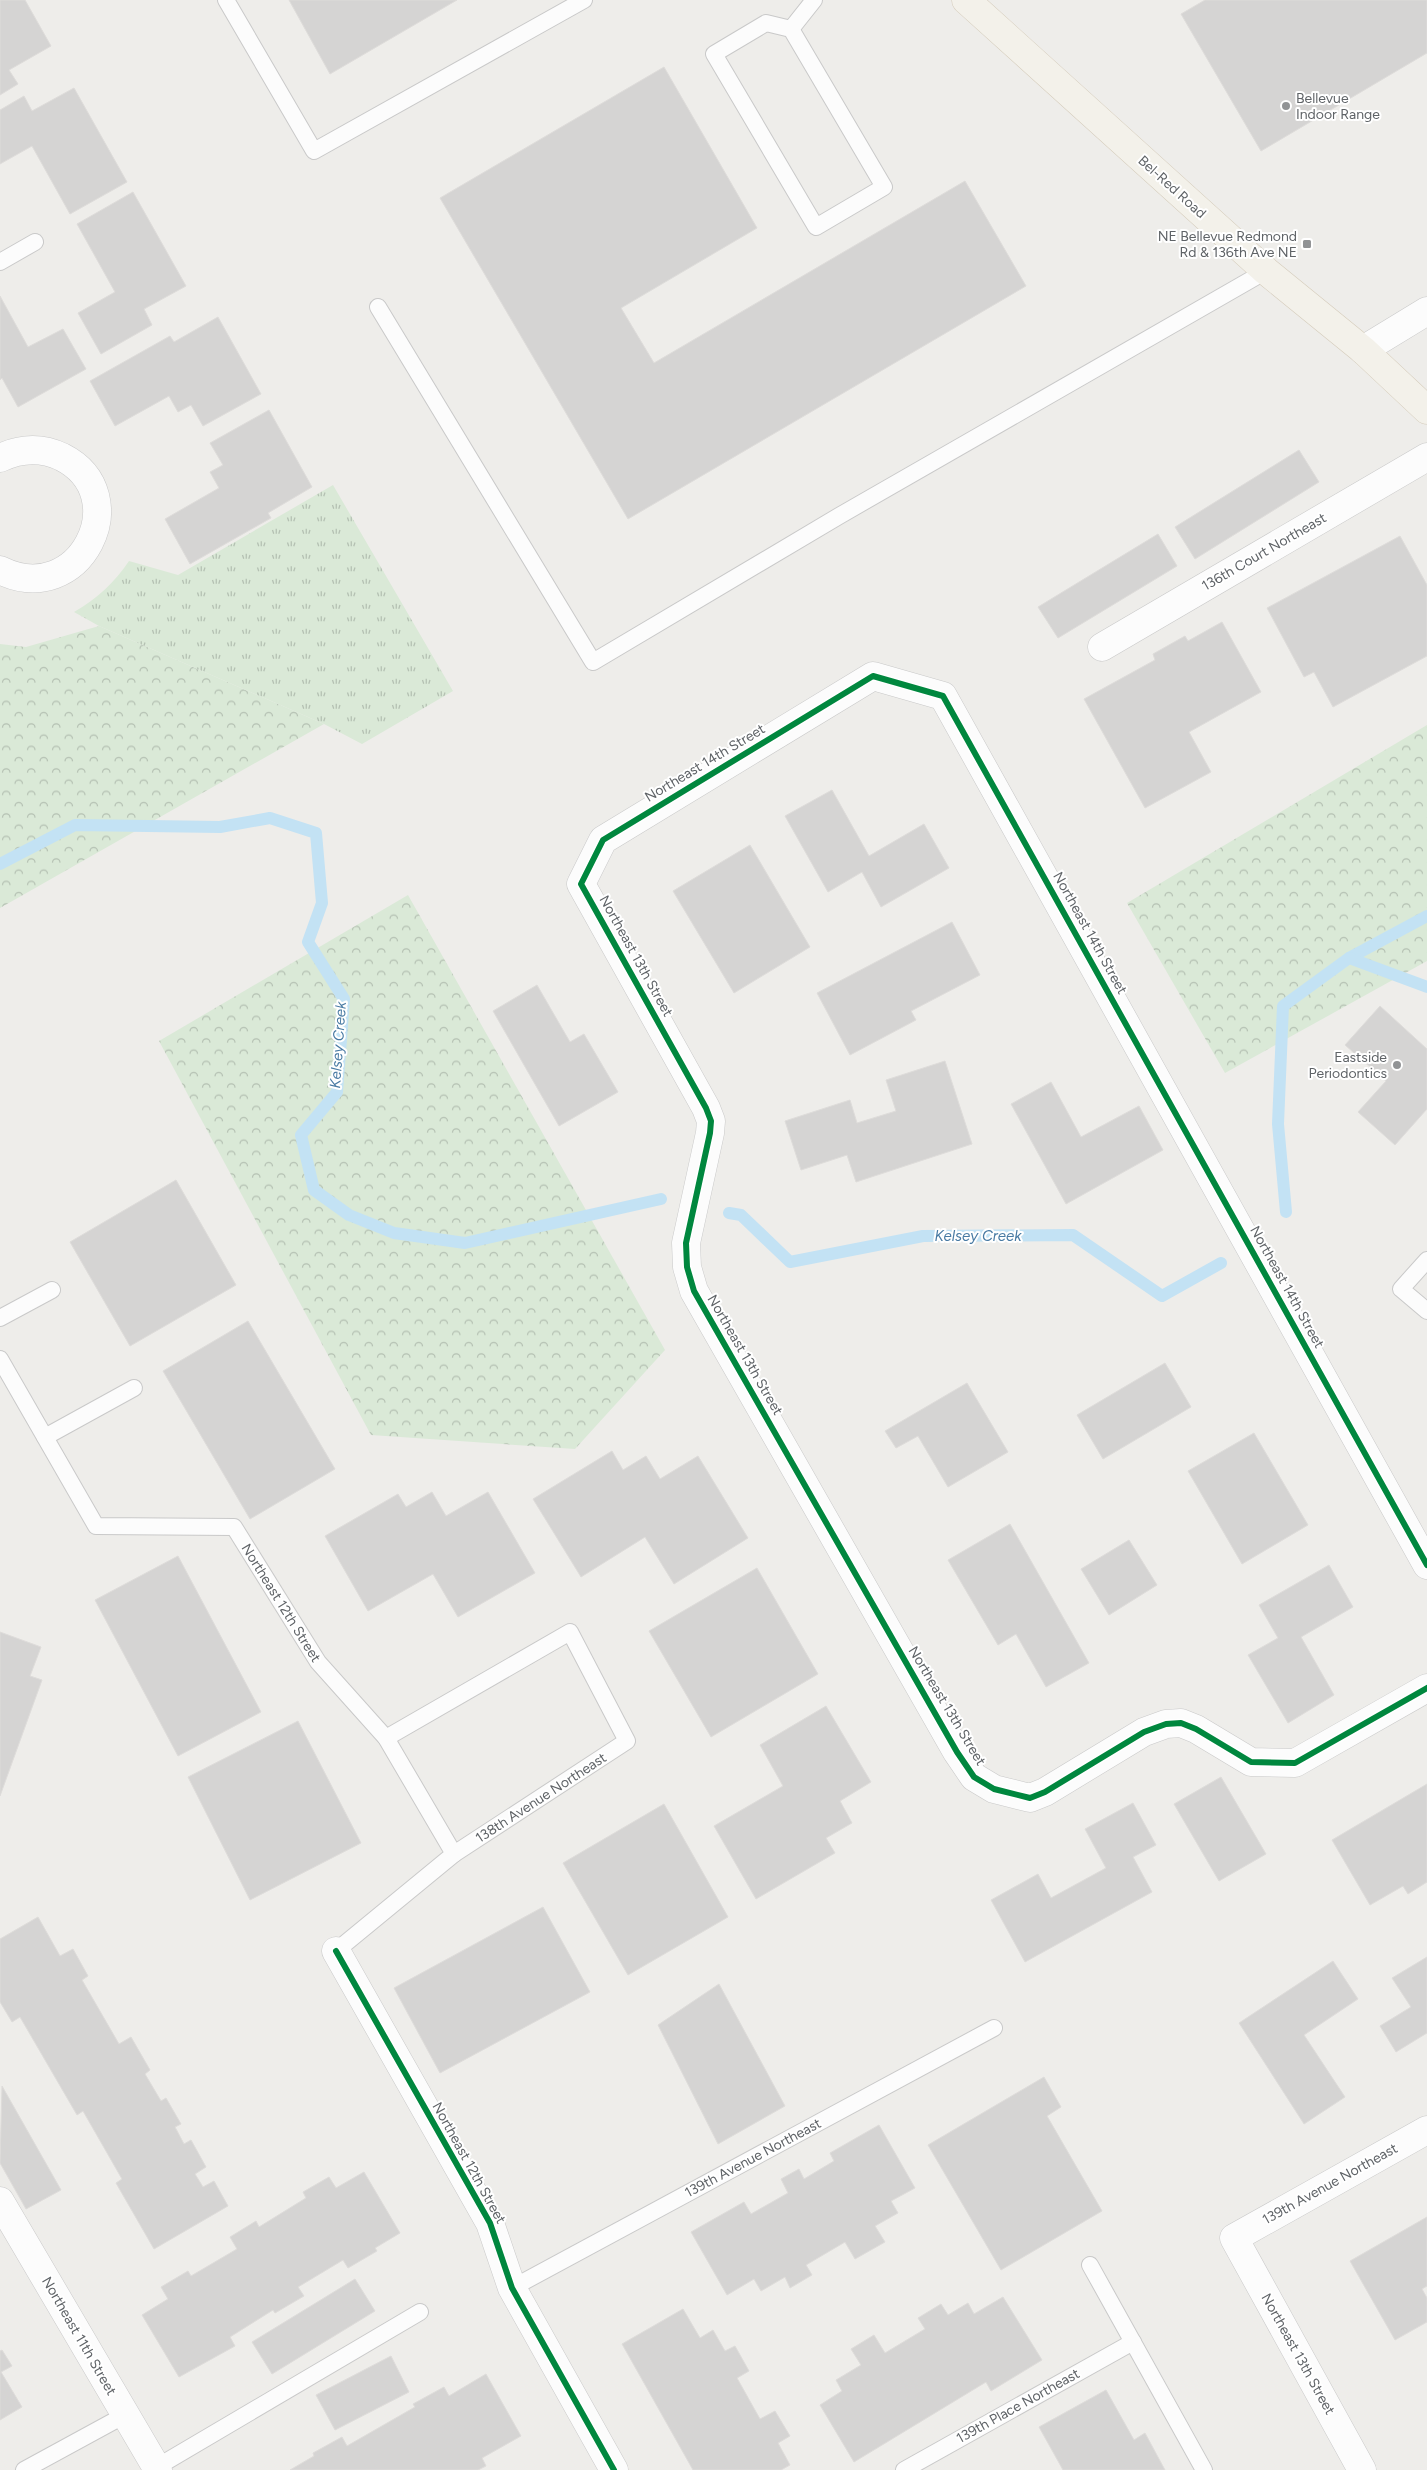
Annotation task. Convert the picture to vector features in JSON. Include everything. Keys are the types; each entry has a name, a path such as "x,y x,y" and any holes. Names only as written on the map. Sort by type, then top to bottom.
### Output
{"main road":[{"name":"Bel-Red Road","path":"966,0 1266,271 1363,350 1427,410"}],"street":[{"path":"1363,350 1427,311"},
{"path":"0,458 12,452 32,449 52,452 70,462 85,476 94,494 98,514 94,534 85,553 70,567 52,576 33,579 12,576 0,570"},
{"name":"136th Court Northeast","path":"1102,648 1427,457"},
{"name":"Northeast 14th Street","path":"581,884 603,840 873,676 944,696 1427,1565"},
{"name":"Northeast 13th Street","path":"581,884 706,1108 710,1121 710,1133 686,1243 686,1267 694,1291 957,1752 974,1777 994,1789 1015,1796 1030,1798 1045,1792 1144,1732 1166,1724 1181,1723 1196,1729 1251,1762 1296,1764 1427,1688"},
{"name":"Northeast 12th Street","path":"336,1951 490,2223 512,2288 614,2470"},
{"name":"139th Avenue Northeast","path":"1234,2238 1427,2130"},
{"name":"Northeast 11th Street","path":"0,2201 157,2469"},
{"name":"Northeast 13th Street","path":"1234,2238 1362,2470"}],"lane":[{"path":"226,0 314,151 584,0"},
{"path":"791,29 814,0"},
{"path":"766,23 791,29 884,187 816,227 714,54 766,23"},
{"path":"0,262 35,242"},
{"path":"378,307 593,662 838,516 1266,271"},
{"path":"1427,1260 1402,1289 1427,1311"},
{"path":"0,1318 52,1290"},
{"name":"Northeast 12th Street","path":"0,1359 96,1526 234,1528 318,1662 386,1738 454,1854 336,1951"},
{"path":"44,1436 134,1388"},
{"name":"138th Avenue Northeast","path":"386,1738 570,1632 627,1741 454,1854"},
{"name":"139th Avenue Northeast","path":"512,2288 994,2028"},
{"path":"1090,2265 1204,2470"},
{"path":"157,2469 420,2312"},
{"name":"139th Place Northeast","path":"904,2470 1132,2342"},
{"path":"24,2470 125,2415"}],"green space":[{"path":"333,485 453,691 362,744 324,724 99,626 74,612 105,590 129,561 178,575"},
{"path":"99,626 324,724 0,908 0,644 26,647"},
{"path":"1427,725 1427,961 1225,1073 1127,903"},
{"path":"408,895 665,1350 575,1449 371,1435 159,1041"}],"building":[{"path":"0,0 25,0 51,46 9,70 18,84 0,95"},
{"path":"289,0 457,0 330,74"},
{"name":"Bellevue Indoor Range","path":"1205,0 1427,0 1427,53 1261,151 1181,14"},
{"path":"664,67 757,228 621,308 654,363 965,181 1026,286 628,519 440,198"},
{"path":"74,88 127,182 70,214 32,146 0,164 0,110 24,96 32,111"},
{"path":"133,192 186,286 144,309 152,325 101,354 78,313 115,292 77,224"},
{"path":"0,296 28,347 63,329 86,369 18,407 2,378 0,380"},
{"path":"218,317 261,394 203,426 191,405 178,412 169,396 115,426 90,381 170,336 174,342"},
{"path":"269,410 312,487 268,513 271,518 190,564 165,519 219,488 210,472 223,465 210,443"},
{"path":"1299,450 1319,482 1195,559 1175,527"},
{"path":"1158,534 1177,566 1058,638 1038,607"},
{"path":"1400,536 1427,585 1427,656 1333,707 1314,672 1304,677 1267,608"},
{"path":"1222,622 1261,692 1189,732 1211,772 1145,808 1084,699 1155,660 1153,654 1185,636 1188,641"},
{"path":"832,790 869,856 924,824 949,868 881,907 862,872 828,892 785,816"},
{"path":"750,845 810,947 734,993 673,891"},
{"path":"952,922 980,975 911,1011 916,1020 850,1055 817,993"},
{"path":"537,985 570,1042 584,1034 618,1092 559,1126 493,1011"},
{"name":"Eastside Periodontics","path":"1380,1006 1427,1049 1427,1109 1395,1145 1358,1112 1386,1081 1345,1045"},
{"path":"945,1061 972,1144 856,1182 847,1155 801,1170 785,1121 850,1100 857,1123 896,1111 886,1080"},
{"path":"1051,1082 1081,1137 1139,1106 1163,1150 1066,1204 1011,1104"},
{"path":"176,1180 236,1285 130,1346 70,1242"},
{"path":"248,1321 335,1469 250,1519 163,1371"},
{"path":"1165,1363 1191,1407 1103,1459 1077,1415"},
{"path":"967,1383 1008,1452 948,1487 918,1436 896,1448 885,1431"},
{"path":"1254,1433 1308,1525 1242,1564 1188,1471"},
{"path":"612,1451 623,1470 646,1456 660,1479 698,1456 748,1538 674,1584 645,1537 581,1577 533,1499"},
{"path":"432,1492 446,1516 488,1492 535,1573 458,1617 433,1574 368,1611 325,1536 398,1494 406,1507"},
{"path":"1010,1524 1089,1663 1046,1687 1016,1634 998,1645 948,1560"},
{"path":"1129,1540 1157,1585 1109,1615 1081,1569"},
{"path":"178,1556 261,1712 178,1756 95,1600"},
{"path":"1329,1565 1353,1607 1301,1637 1334,1695 1288,1723 1248,1655 1278,1638 1259,1605"},
{"path":"757,1568 818,1674 711,1737 649,1631"},
{"path":"0,1632 41,1647 30,1676 42,1680 0,1796"},
{"path":"826,1706 871,1782 840,1801 852,1823 826,1838 835,1853 756,1899 714,1826 783,1786 760,1745"},
{"path":"298,1721 361,1843 250,1900 188,1777"},
{"path":"1221,1777 1266,1854 1219,1881 1174,1804"},
{"path":"1427,1784 1427,1882 1408,1894 1403,1886 1370,1905 1332,1840"},
{"path":"1133,1803 1156,1845 1133,1857 1152,1892 1025,1962 991,1900 1038,1874 1051,1898 1106,1868 1085,1829"},
{"path":"664,1804 728,1917 628,1975 563,1863"},
{"path":"543,1907 590,1992 440,2073 394,1988"},
{"path":"38,1917 60,1956 73,1949 88,1976 82,1980 119,2044 131,2037 150,2070 145,2074 161,2101 166,2098 181,2124 175,2127 184,2144 191,2140 206,2167 195,2174 203,2187 214,2181 228,2206 154,2249 116,2183 122,2179 83,2111 77,2115 20,2017 12,2022 0,2002 0,1939"},
{"path":"1427,1957 1427,2033 1396,2052 1380,2026 1411,2007 1392,1978"},
{"path":"1333,1961 1358,1999 1304,2035 1345,2097 1304,2124 1239,2023"},
{"path":"719,1984 785,2106 718,2144 658,2025"},
{"path":"1044,2077 1061,2107 1047,2116 1102,2211 1001,2270 928,2145"},
{"path":"2,2086 61,2190 26,2209 0,2163"},
{"path":"879,2125 915,2188 891,2201 898,2213 875,2226 885,2242 855,2259 845,2242 806,2265 812,2275 790,2288 785,2277 761,2291 754,2279 727,2295 691,2232 744,2202 751,2214 788,2193 781,2179 799,2169 804,2179 834,2161 830,2153"},
{"path":"364,2172 400,2233 375,2248 377,2251 348,2268 343,2260 298,2287 304,2296 275,2313 273,2310 230,2337 235,2346 179,2377 142,2315 168,2299 161,2287 188,2271 191,2276 237,2249 230,2237 256,2221 259,2227 306,2198 303,2192 329,2177 336,2188"},
{"path":"1427,2217 1427,2286 1422,2289 1427,2298 1427,2322 1395,2340 1350,2261"},
{"path":"355,2279 375,2311 272,2374 252,2342"},
{"path":"1003,2297 1042,2360 991,2391 986,2382 854,2462 820,2405 842,2391 836,2380 861,2365 851,2349 874,2335 885,2353 925,2329 918,2318 941,2304 948,2315 968,2303 974,2314"},
{"path":"683,2309 700,2338 713,2330 725,2351 735,2346 749,2371 737,2378 760,2419 775,2411 790,2436 778,2443 790,2465 781,2470 693,2470 622,2344"},
{"path":"2,2350 12,2366 1,2372 22,2407 0,2420 0,2351"},
{"path":"391,2356 409,2392 335,2430 316,2395"},
{"path":"486,2374 521,2436 482,2458 486,2466 478,2470 290,2470 314,2456 313,2453 342,2437 347,2446 415,2407 413,2404 444,2387 449,2396"},
{"path":"1106,2390 1134,2440 1145,2433 1165,2470 1063,2470 1039,2427"}],"waterway":[{"name":"Kelsey Creek","path":"0,864 75,825 220,827 270,818 316,833 322,903 308,942 344,999 337,1092 301,1135 314,1190 349,1215 394,1233 465,1243 661,1199"},
{"path":"1349,958 1427,916"},
{"name":"Kelsey Creek","path":"1286,1212 1278,1124 1283,1006 1349,958 1427,987"},
{"name":"Kelsey Creek","path":"729,1213 741,1215 790,1262 923,1236 1073,1235 1162,1296 1221,1263"}],"cycle path":[{"path":"1427,1565 943,696 873,676 603,840 581,884 706,1108 711,1121 686,1243 687,1267 694,1291 957,1752 974,1777 994,1789 1030,1798 1045,1792 1144,1732 1166,1724 1181,1723 1196,1729 1251,1762 1295,1763 1427,1688"},
{"path":"336,1951 490,2223 512,2288 614,2470"}],"place":[{"name":"Bellevue Indoor Range","path":"1286,106"},
{"name":"NE Bellevue Redmond Rd & 136th Ave NE","path":"1307,244"},
{"name":"Eastside Periodontics","path":"1397,1065"}]}
